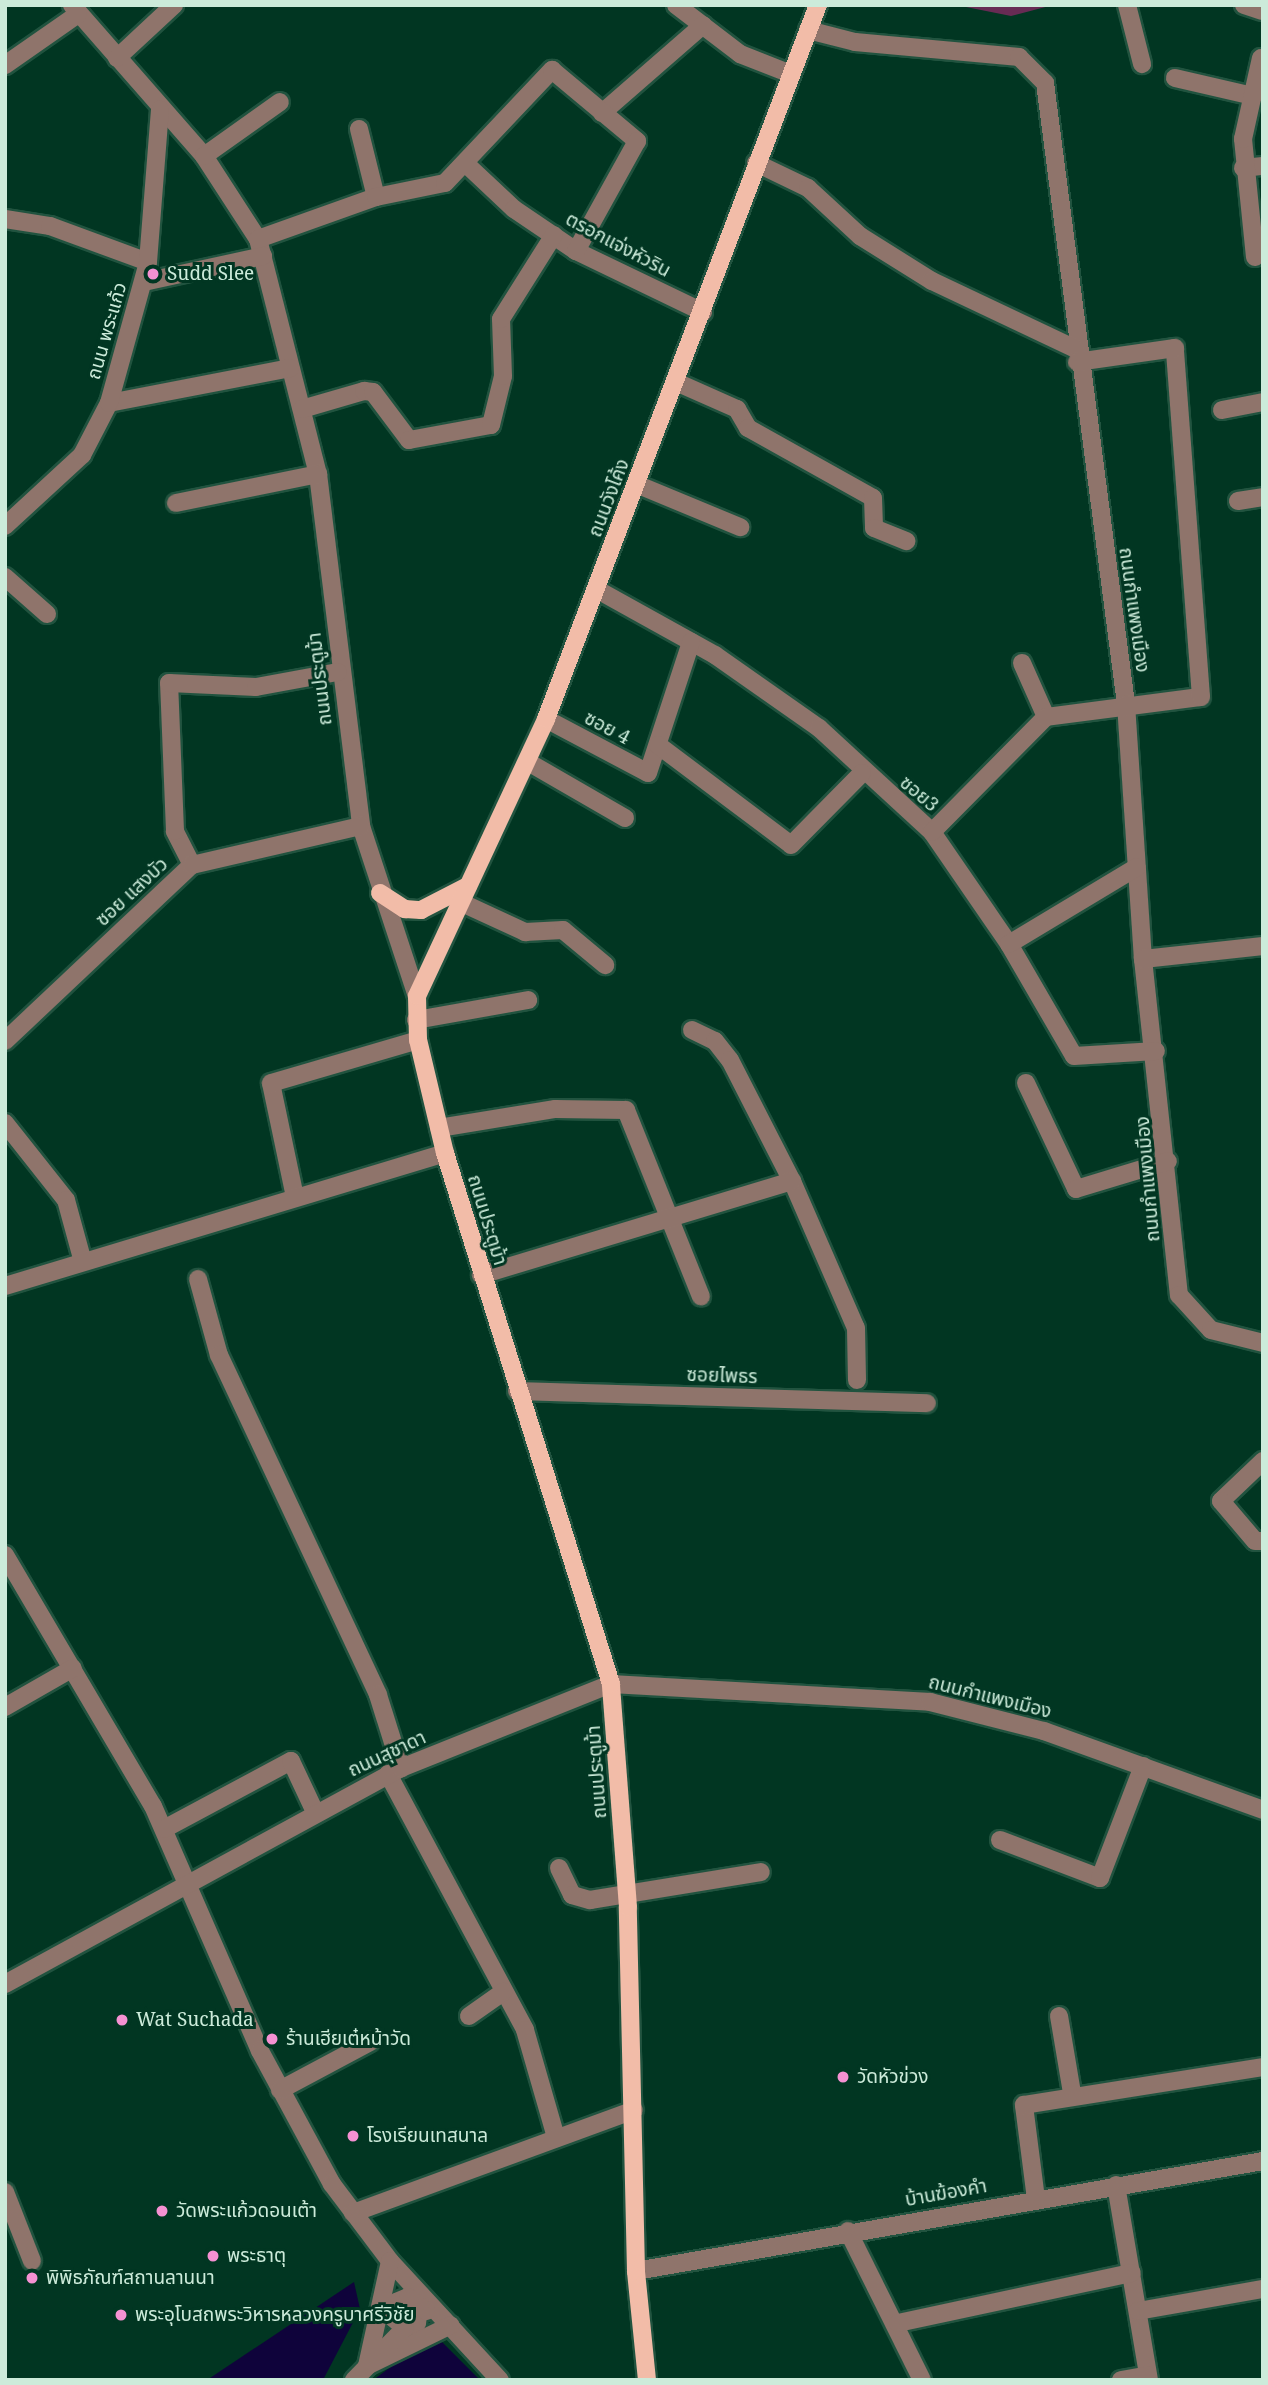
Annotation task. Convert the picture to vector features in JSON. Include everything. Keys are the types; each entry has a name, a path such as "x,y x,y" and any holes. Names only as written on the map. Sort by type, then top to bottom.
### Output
{"main road":[{"name":"ถนนวังโค้ง","path":"417,996 546,719 703,312 755,163 818,5"},
{"path":"380,893 405,909 421,910 468,886"},
{"name":"ถนนประตูม้า","path":"417,996 418,1040 445,1153 517,1391 611,1684 627,1897 636,2271 647,2380"}],"street":[{"path":"117,58 174,5"},
{"path":"676,5 740,54 791,74"},
{"path":"1127,5 1142,64"},
{"path":"1244,5 1262,11"},
{"path":"5,65 75,9"},
{"name":"ถนนประตูม้า","path":"75,9 204,156 261,248 318,474 338,672 361,826 380,893 417,996"},
{"path":"602,113 703,25"},
{"name":"ถนนกำแพงเมือง","path":"808,30 855,42 985,50 1035,66 1045,83 1057,158 1077,356 1126,704 1143,959 1168,1161 1179,1295 1211,1331 1263,1343"},
{"path":"1255,257 1243,168 1261,58"},
{"path":"144,282 261,248 376,197 445,183 552,70 636,141 576,251"},
{"path":"1175,78 1253,96"},
{"path":"204,156 280,102"},
{"name":"ถนน พระแก้ว","path":"5,526 82,455 109,403 148,262 160,109"},
{"path":"359,129 376,197"},
{"name":"ตรอกแจ่งหัวริน","path":"465,163 514,209 576,251 703,312"},
{"path":"755,163 808,188 860,236 932,281 1077,356 1175,348 1201,696 1126,704 1046,717 932,832"},
{"path":"1243,168 1263,166"},
{"path":"5,219 50,226 148,262"},
{"path":"302,409 364,391 373,392 409,440 491,425 503,376 501,319 554,235"},
{"path":"109,403 290,368"},
{"path":"676,382 737,409 748,428 873,499 874,528 906,541"},
{"path":"1222,411 1263,402"},
{"path":"176,503 318,474"},
{"path":"636,484 740,527"},
{"path":"1238,501 1263,497"},
{"path":"5,577 47,614"},
{"name":"ซอย3","path":"596,589 691,642 819,728 862,773 932,832 1009,944 1074,1056 1156,1051"},
{"path":"691,642 658,745 790,845 862,773"},
{"path":"1022,663 1046,717"},
{"path":"192,865 175,831 169,682 256,687 338,672"},
{"name":"ซอย 4","path":"546,719 648,773 658,745"},
{"path":"528,762 625,818"},
{"name":"ซอย แสงบัว","path":"5,1041 192,865 361,826"},
{"path":"1009,944 1137,867"},
{"path":"460,902 525,932 563,930 605,965"},
{"path":"1143,959 1263,946"},
{"path":"416,1020 528,1000"},
{"path":"692,1030 715,1041 730,1060 792,1181 856,1328 857,1380"},
{"path":"295,1196 271,1083 418,1040"},
{"path":"1026,1083 1076,1189 1168,1161"},
{"path":"439,1128 555,1109 626,1110 701,1297"},
{"path":"5,1123 66,1200 83,1262"},
{"path":"5,1286 295,1196 445,1153"},
{"path":"481,1275 792,1181"},
{"path":"198,1279 219,1355 362,1658 394,1771 503,1992 525,2030 555,2134"},
{"name":"ซอยไพธร","path":"517,1391 927,1402"},
{"path":"1263,1461 1221,1501 1255,1541 1263,1541"},
{"path":"5,1555 164,1829 189,1878 280,2090 352,2213 390,2260 500,2380"},
{"path":"5,1707 73,1668"},
{"name":"ถนนกำแพงเมือง","path":"611,1684 930,1702 1143,1766 1263,1810"},
{"name":"ถนนสุชาดา","path":"5,1984 189,1878 394,1771 611,1684"},
{"path":"164,1829 291,1761 315,1812"},
{"path":"1000,1840 1100,1878 1143,1766"},
{"path":"559,1868 576,1898 627,1897 761,1872"},
{"path":"469,2016 503,1992"},
{"path":"1059,2016 1072,2093"},
{"path":"280,2090 370,2042"},
{"path":"1036,2199 1023,2108 1072,2093 1263,2067"},
{"path":"352,2213 555,2134 634,2110"},
{"name":"บ้านฆ้องคำ","path":"636,2271 848,2231 1263,2161"},
{"path":"1115,2185 1148,2377 1121,2380"},
{"path":"5,2192 32,2261"},
{"path":"848,2231 898,2323 922,2380"},
{"path":"390,2260 406,2312"},
{"path":"367,2366 390,2260"},
{"path":"898,2323 1132,2273"},
{"path":"1138,2311 1263,2289"},
{"path":"406,2312 451,2325"},
{"path":"354,2380 406,2312"},
{"path":"367,2366 451,2325"}],"shaded area":[{"path":"956,5 1053,5 1011,16"},
{"path":"354,2282 360,2309 323,2380 207,2380"},
{"path":"435,2335 480,2380 373,2380"}],"place":[{"name":"Sudd Slee","path":"153,274"},
{"name":"Wat Suchada","path":"122,2020"},
{"name":"ร้านเฮียเต๋หน้าวัด","path":"272,2039"},
{"name":"วัดหัวข่วง","path":"843,2077"},
{"name":"โรงเรียนเทสนาล","path":"353,2136"},
{"name":"วัดพระแก้วดอนเต้า","path":"162,2211"},
{"name":"พระธาตุ","path":"213,2256"},
{"name":"พิพิธภัณฑ์สถานลานนา","path":"32,2278"},
{"name":"พระอุโบสถพระวิหารหลวงครูบาศรีวิชัย","path":"121,2315"}]}
